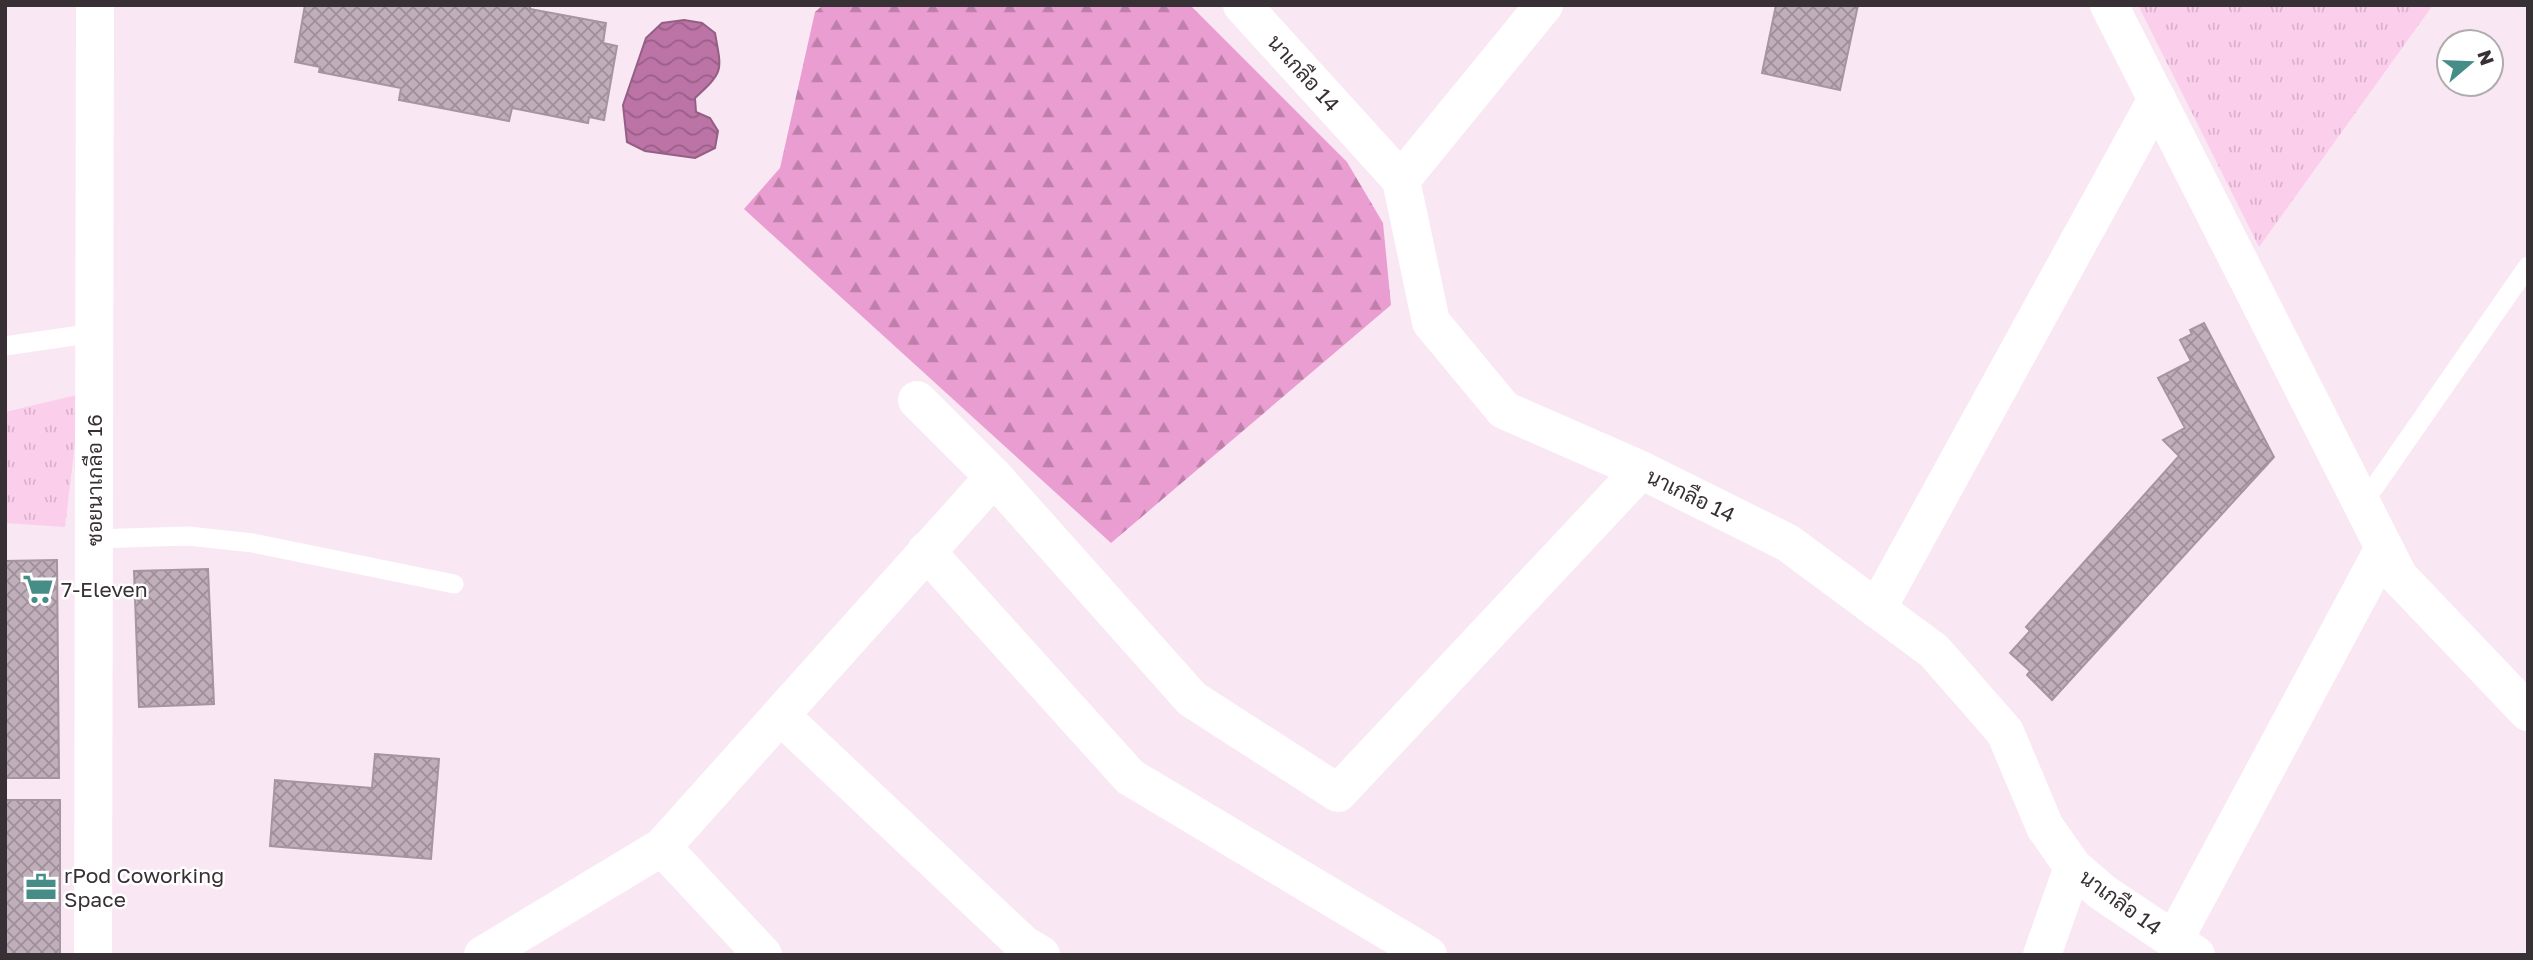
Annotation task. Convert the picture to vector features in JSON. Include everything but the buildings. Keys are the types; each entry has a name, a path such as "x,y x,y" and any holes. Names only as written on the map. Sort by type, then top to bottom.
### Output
{"street":[{"name":"ซอยนาเกลือ 16","path":"93,955 95,5"},
{"name":"นาเกลือ 14","path":"1242,5 1401,180 1431,322 1504,410 1641,470 1788,543 1934,651 2005,732 2045,827 2073,867 2102,892 2185,947"},
{"path":"1401,180 1544,5"},
{"path":"2109,5 2399,577 2528,712"},
{"path":"1877,609 2157,99"},
{"path":"917,400 994,477 1192,699 1338,793 1641,470"},
{"path":"483,955 662,846 994,477"},
{"path":"2185,947 2384,548"},
{"path":"926,551 1130,777 1428,955"},
{"path":"781,716 1023,944 1041,955"},
{"path":"662,846 763,955"},
{"path":"2042,955 2073,867"}],"lane":[{"path":"2362,505 2528,266"},
{"path":"5,346 94,333"},
{"path":"94,539 188,536 253,543 454,584"}],"green space":[{"path":"823,5 1190,5 1347,162 1383,223 1391,305 1111,543 744,209 780,168 815,12"},
{"path":"2138,5 2433,5 2259,247"},
{"path":"81,394 65,527 5,523 5,412"}],"water":[{"path":"684,20 702,23 715,33 719,56 716,76 695,98 696,112 710,118 718,131 715,148 695,158 645,151 627,142 623,105 646,38 662,23"}],"place":[{"name":"7-Eleven","path":"38,589"},
{"name":"rPod Coworking Space","path":"41,887"}]}
